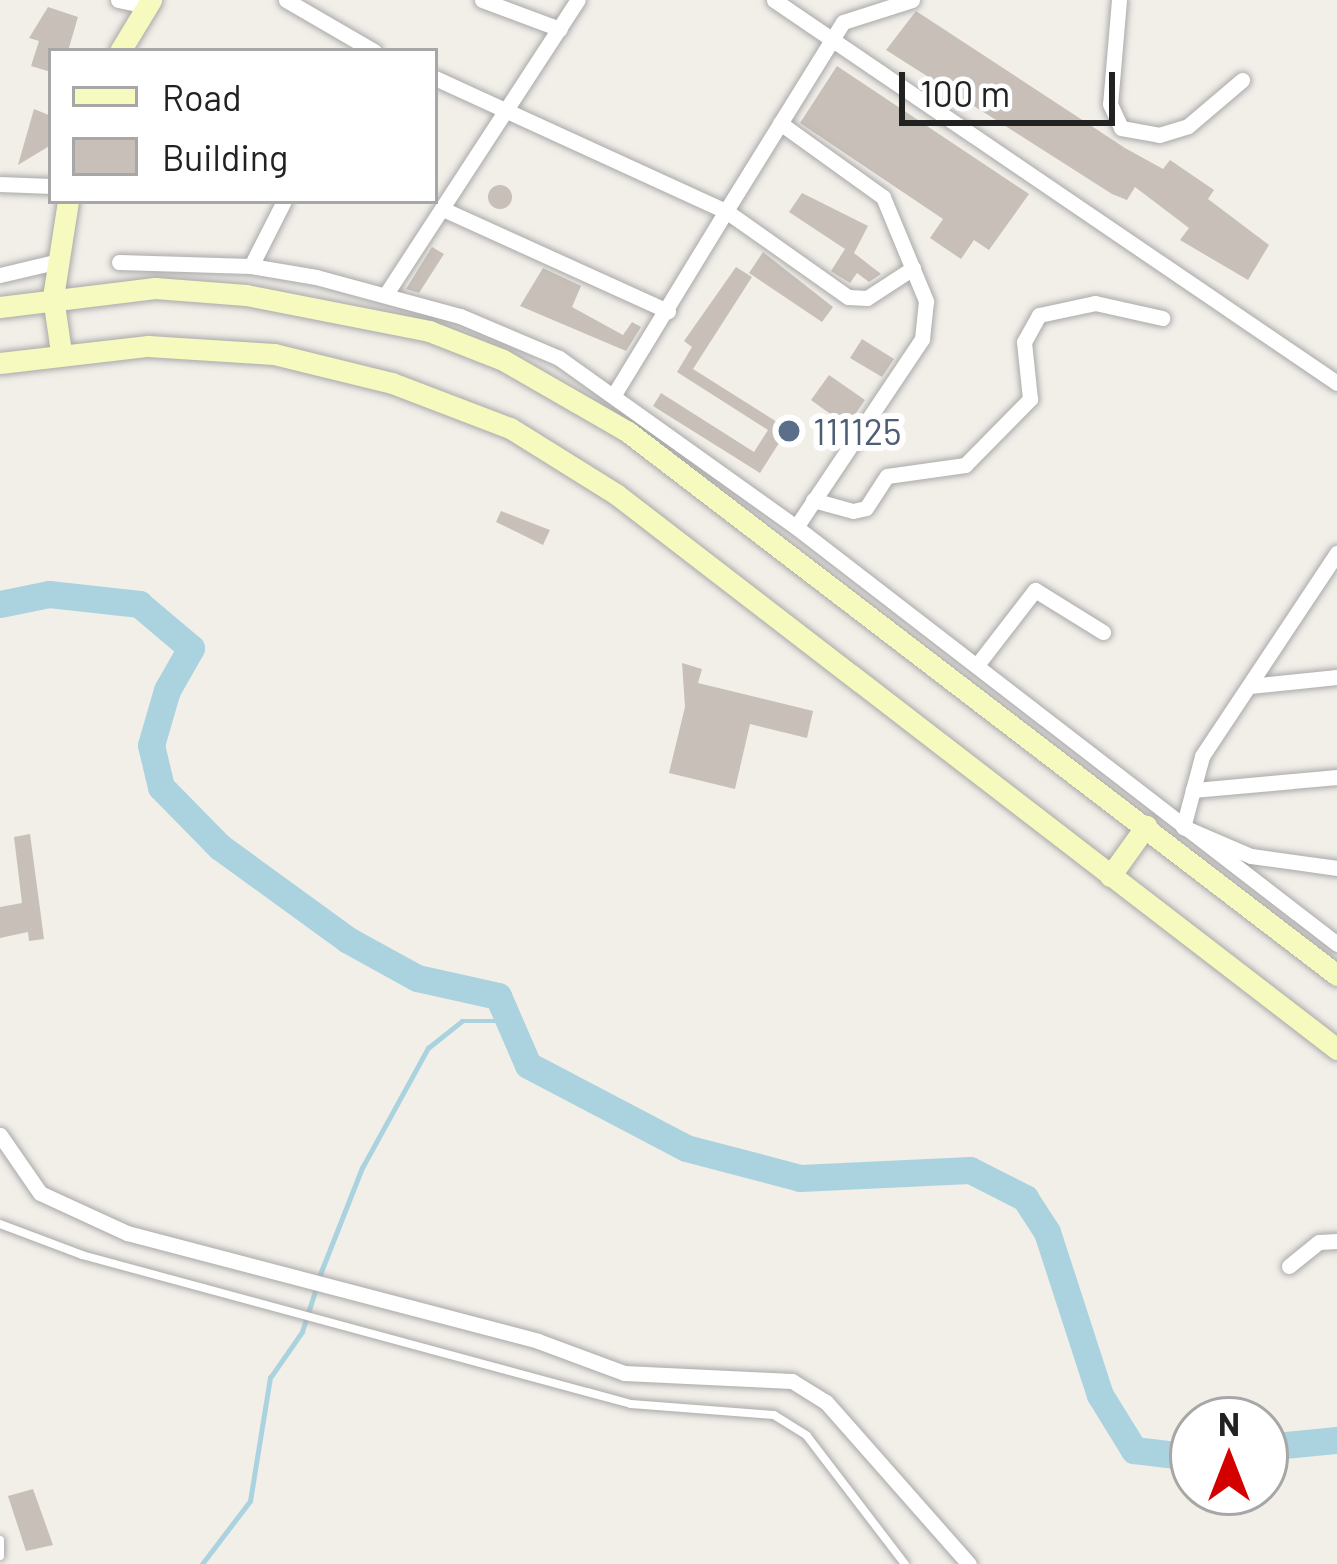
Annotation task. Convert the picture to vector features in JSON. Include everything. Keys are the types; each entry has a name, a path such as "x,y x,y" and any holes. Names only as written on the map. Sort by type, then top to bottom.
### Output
{"main road":[{"path":"122,48 149,3"},
{"path":"62,352 53,297 67,204"},
{"path":"0,307 154,288 246,295 371,316 503,360 628,432 1337,975"},
{"path":"0,363 62,352 148,346 274,354 392,383 510,428 616,494 1337,1049"},
{"path":"1110,876 1146,826"}],"street":[{"path":"118,0 149,3"},
{"path":"286,0 369,48"},
{"path":"482,0 560,29"},
{"path":"386,294 510,111 578,0"},
{"path":"774,0 1337,383"},
{"path":"616,391 830,40 863,11 912,0"},
{"path":"1119,0 1110,104 1120,128 1159,135 1188,126 1242,80"},
{"path":"438,79 726,211 848,297 866,298 913,268"},
{"path":"780,122 883,197 926,301 922,339 796,526"},
{"path":"0,184 48,186"},
{"path":"251,266 282,204"},
{"path":"445,210 668,310"},
{"path":"0,275 55,262"},
{"path":"118,262 251,266 386,294 539,349 616,391 1337,944"},
{"path":"813,500 853,511 866,508 886,476 965,466 1030,399 1024,342 1039,315 1095,303 1162,318"},
{"path":"1183,827 1202,756 1337,553"},
{"path":"977,665 1035,590 1102,632"},
{"path":"1250,686 1337,677"},
{"path":"1193,790 1337,777"},
{"path":"1183,827 1251,856 1337,868"},
{"path":"0,1135 40,1193 127,1233 538,1341 624,1373 792,1381 826,1402 969,1564"},
{"path":"1288,1266 1319,1242 1337,1241"}],"lane":[{"path":"0,1224 82,1255 632,1404 774,1415 807,1436 904,1564"},
{"path":"0,1540 0,1556"}],"building":[{"path":"48,7 78,17 69,48 48,48 48,71 31,66 39,41 29,38"},
{"path":"916,11 1125,148 1163,169 1170,160 1214,190 1208,199 1269,245 1248,280 1180,240 1189,228 1135,187 1127,200 1112,194 886,50"},
{"path":"837,66 1029,194 989,250 974,240 961,259 930,238 943,219 800,123"},
{"path":"34,109 48,115 48,147 18,165"},
{"path":"495,185 505,185 512,197 505,209 495,209 488,202 488,192"},
{"path":"802,193 868,226 854,253 881,274 869,282 857,273 850,283 831,271 845,249 789,212"},
{"path":"432,247 444,254 419,293 406,289"},
{"path":"763,252 833,307 822,322 749,273"},
{"path":"736,267 752,277 693,369 788,429 760,473 653,406 661,393 754,452 768,430 677,372 692,347 684,341"},
{"path":"543,268 581,286 572,307 623,335 632,322 641,327 626,351 520,306"},
{"path":"862,339 894,359 882,377 850,358"},
{"path":"829,375 865,400 847,426 811,400"},
{"path":"501,511 550,530 543,545 496,522"},
{"path":"682,663 702,669 698,683 813,711 807,738 750,724 735,789 669,773 685,707"},
{"path":"30,834 44,939 29,941 28,932 0,938 0,907 22,903 14,837"},
{"path":"33,1489 53,1545 26,1551 8,1496"}],"waterway":[{"path":"0,604 49,594 139,604 191,648 167,690 151,745 161,787 220,847 348,940 417,978 498,996 528,1065 686,1148 800,1178 970,1170 1025,1198 1047,1232 1100,1395 1134,1450 1169,1454"},
{"path":"319,1277 362,1168 428,1048 462,1021 509,1021"},
{"path":"202,1564 250,1501 270,1378 302,1332 316,1288"},
{"path":"1289,1445 1337,1440"}],"place":[{"name":"111125","path":"789,431"}]}
